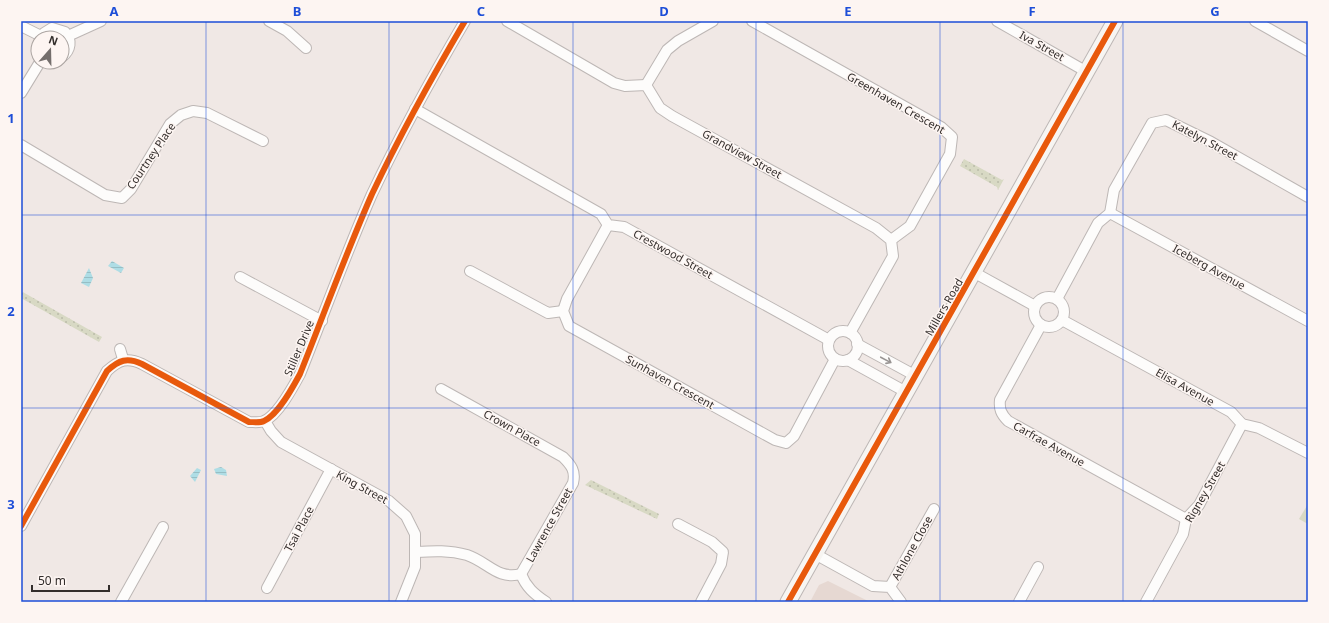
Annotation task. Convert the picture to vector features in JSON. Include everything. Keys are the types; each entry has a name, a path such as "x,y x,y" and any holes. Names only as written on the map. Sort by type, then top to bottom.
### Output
{"street":[{"path":"70,35 101,21"},
{"path":"269,21 287,31 306,48"},
{"name":"Stiller Drive","path":"265,421 277,410 300,374 372,194 415,109 465,21"},
{"path":"507,21 614,83 625,86 646,85 667,50 678,41 713,21"},
{"name":"Greenhaven Crescent","path":"752,21 941,127 952,137 950,154 910,226 891,240"},
{"name":"Iva Street","path":"997,21 1087,72"},
{"name":"Millers Road","path":"788,602 975,273 1115,21"},
{"path":"1254,21 1308,50"},
{"path":"21,26 30,31"},
{"path":"49,30 52,28 61,30"},
{"path":"21,93 35,70"},
{"name":"Grandview Street","path":"646,85 660,108 672,116 876,228 891,240"},
{"path":"415,109 601,214 608,225 567,299 563,311 548,313 470,272"},
{"name":"Courtney Place","path":"21,145 105,195 122,198 131,189 170,124 181,115 193,111 207,113 263,141"},
{"name":"Katelyn Street","path":"1110,213 1114,190 1152,122 1166,120 1211,142 1308,197"},
{"path":"1057,299 1098,223 1110,213"},
{"name":"Iceberg Avenue","path":"1110,213 1308,321"},
{"name":"Crestwood Street","path":"608,225 624,227 829,340"},
{"path":"850,333 893,256 891,240"},
{"path":"975,273 1034,306"},
{"path":"240,277 322,321"},
{"path":"1046,297 1057,299 1063,306 1064,311 1062,320 1059,324 1050,327 1040,325 1034,317 1034,306 1037,302 1046,297"},
{"name":"Sunhaven Crescent","path":"563,311 569,326 775,440 786,443 794,436 835,359"},
{"name":"Elisa Avenue","path":"1062,320 1231,412 1242,424 1259,428 1308,453"},
{"name":"Carfrae Avenue","path":"1040,325 1000,400 999,408 1002,416 1008,421 1186,519"},
{"path":"906,392 848,360 835,359 829,353 829,340 840,331 850,333 857,344 916,376"},
{"path":"848,360 856,354 857,344"},
{"path":"120,348 123,359"},
{"path":"21,526 107,371 115,363 123,359 133,359 249,422 265,421"},
{"name":"Crown Place","path":"441,389 563,457 572,465 575,476"},
{"name":"King Street","path":"265,421 271,431 281,442 389,500 406,516 415,534 415,568 401,602"},
{"name":"Rigney Street","path":"1146,602 1183,534 1186,519 1199,505 1242,424"},
{"name":"Tsai Place","path":"267,588 331,469"},
{"name":"Lawrence Street","path":"522,574 573,483 575,476"},
{"name":"Athlone Close","path":"890,587 934,509"},
{"path":"678,524 712,542 723,552 720,564 702,602"},
{"path":"121,602 163,527"},
{"path":"415,552 438,550 453,551 469,556 496,572 511,576 522,574 525,584 535,595 546,602"},
{"path":"815,554 873,586 890,587 901,602"},
{"path":"1019,602 1038,567"}],"shaded area":[{"path":"828,581 870,602 810,602 819,585"}],"green space":[{"path":"964,159 1002,180 1004,179 998,190 997,187 960,166"},
{"path":"21,291 102,337 99,342 21,298"},
{"path":"591,480 659,514 657,519 585,485"},
{"path":"1308,504 1308,524 1299,519"}],"water":[{"path":"112,261 124,268 121,273 108,266"},
{"path":"89,268 93,278 89,287 81,283"},
{"path":"221,467 226,470 227,476 216,474 214,469"},
{"path":"197,468 201,470 195,482 190,476"}],"cycle path":[{"path":"21,526 107,371 119,362 127,360 142,364 249,422 262,422 275,413 285,400 300,374 372,194 440,63 465,21"},
{"path":"788,602 1115,21"}]}
